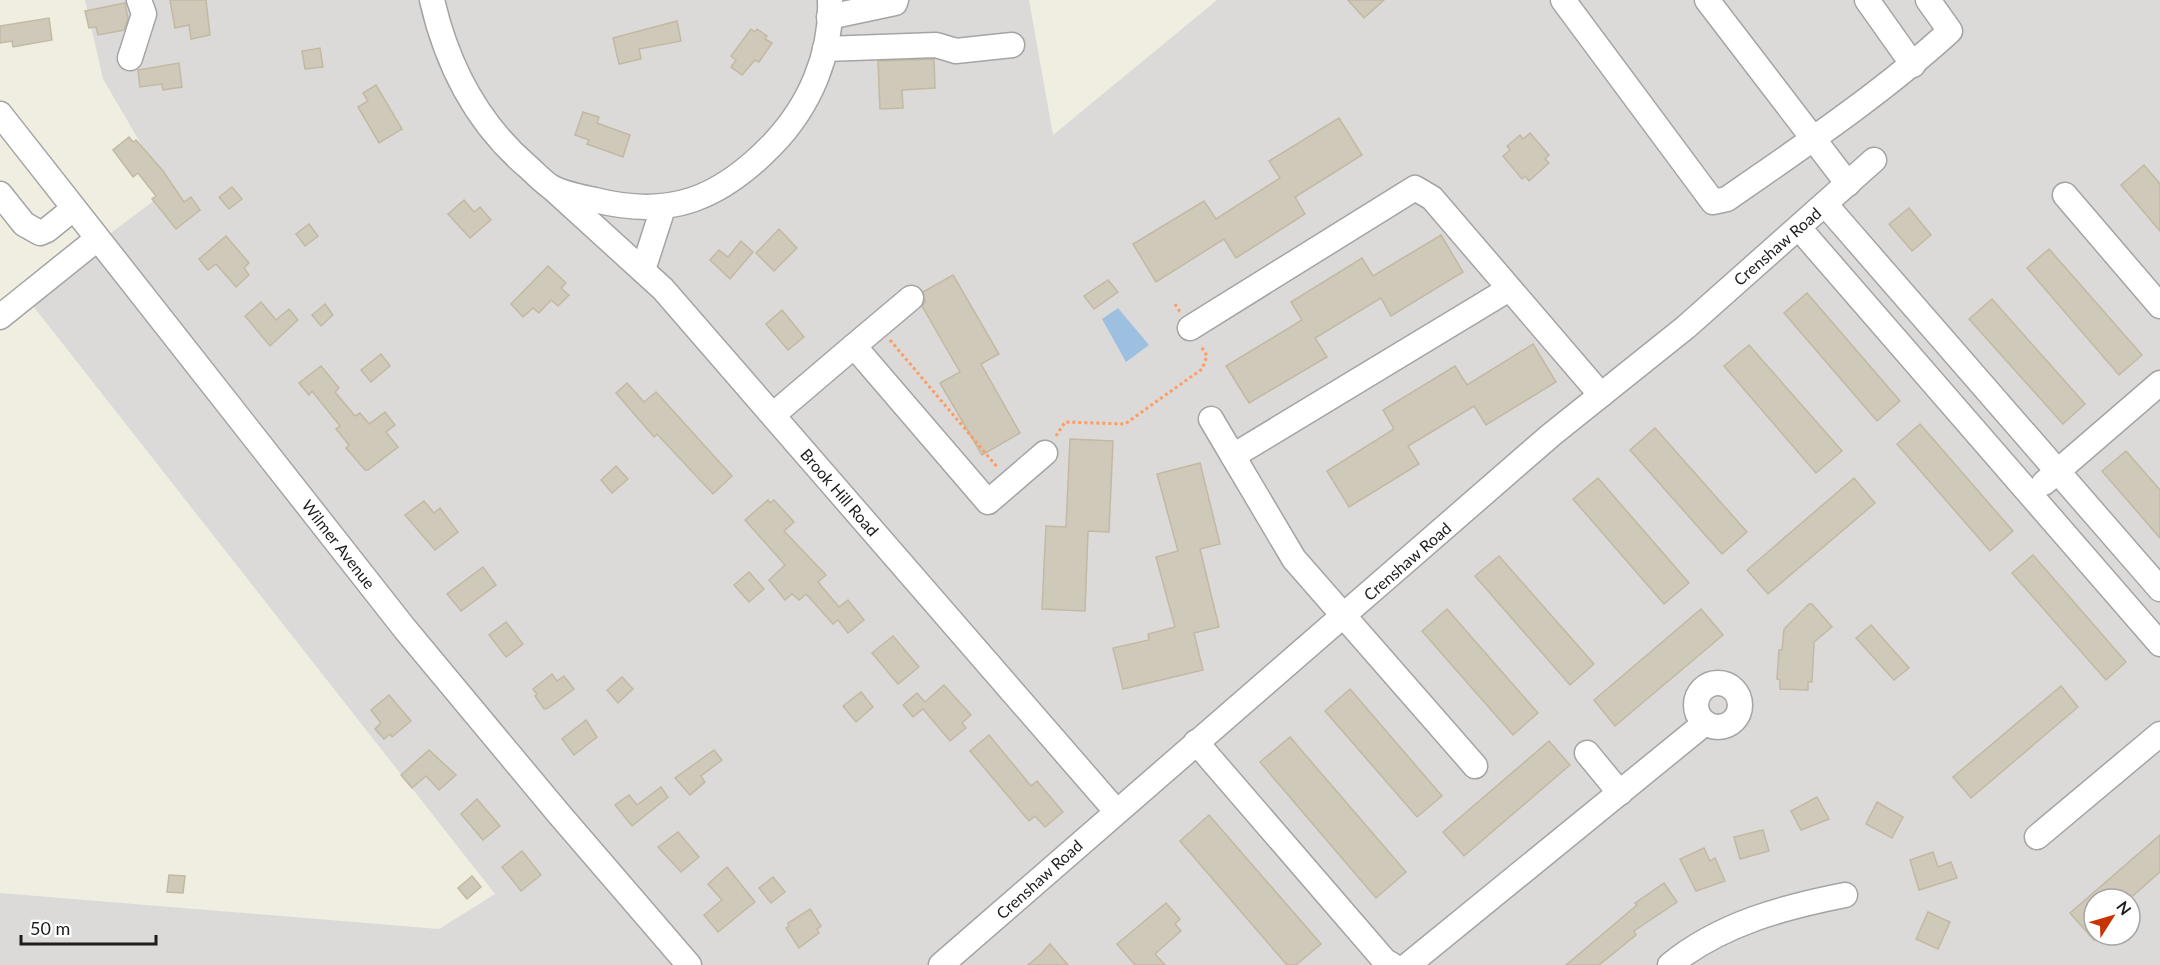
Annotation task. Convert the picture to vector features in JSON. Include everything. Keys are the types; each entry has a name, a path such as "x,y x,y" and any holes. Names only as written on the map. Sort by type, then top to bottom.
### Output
{"street":[{"path":"130,58 144,14 139,0"},
{"name":"Brook Hill Road","path":"432,0 456,75 471,102 514,155 663,289 1116,811"},
{"path":"551,187 638,209 663,208 688,203 721,189 762,155 785,131 810,96 825,49 830,9 882,7 896,0"},
{"path":"1563,0 1713,202 1727,199 1813,140 1913,65 1950,31 1928,0"},
{"path":"1707,0 1848,184"},
{"path":"1867,0 1913,65"},
{"path":"825,49 936,45 956,51 1012,45"},
{"name":"Wilmer Avenue","path":"0,114 460,696 689,965"},
{"name":"Crenshaw Road","path":"941,965 1551,435 1678,333 1874,160"},
{"path":"1190,328 1415,188 1432,198 1601,395"},
{"path":"0,194 24,224 40,233 73,209"},
{"path":"2065,195 2160,306"},
{"path":"1825,204 2160,589"},
{"path":"643,270 663,208"},
{"path":"1799,228 2160,644"},
{"path":"0,317 97,239"},
{"path":"1233,456 1509,289"},
{"path":"773,415 911,298"},
{"path":"854,346 988,502 1045,453"},
{"path":"2031,495 2160,383"},
{"path":"1210,419 1294,559 1475,766"},
{"path":"1408,965 1705,723"},
{"path":"2037,837 2160,734"},
{"path":"1196,742 1385,960 1392,965"},
{"path":"1587,753 1620,793"},
{"path":"1671,965 1706,940 1752,919 1804,903 1845,895"}],"path":[{"path":"1045,453 1065,422 1125,424 1202,369 1207,356 1175,304"},
{"path":"885,335 1001,473"}],"shaded area":[{"path":"85,0 1029,0 1053,135 1217,0 2160,0 2160,965 0,965 0,893 439,929 495,894 26,297 168,190 103,79"}],"water":[{"path":"1118,308 1149,345 1126,362 1102,319"}],"building":[{"path":"170,0 206,0 210,35 191,39 189,25 175,28"},
{"path":"1348,0 1384,0 1364,18"},
{"path":"125,3 128,18 124,30 98,35 96,27 89,28 85,11"},
{"path":"49,18 52,40 13,47 12,41 0,43 0,26"},
{"path":"677,21 681,41 639,49 641,59 619,64 613,38"},
{"path":"751,29 755,32 757,29 767,36 765,39 772,43 759,62 755,60 742,75 731,67 736,60 731,56"},
{"path":"320,48 323,67 305,69 302,51"},
{"path":"934,59 935,88 902,90 903,108 880,109 878,61"},
{"path":"179,63 182,87 163,90 162,84 140,87 138,70"},
{"path":"376,85 402,129 379,143 358,107 368,101 363,93"},
{"path":"583,112 599,117 597,123 630,135 623,157 587,144 589,140 575,135"},
{"path":"1339,118 1362,155 1295,197 1305,214 1236,258 1224,239 1156,282 1133,244 1204,201 1216,219 1280,178 1269,161"},
{"path":"1530,133 1549,155 1545,159 1549,163 1529,181 1525,176 1522,179 1503,156 1510,150 1507,146 1520,135 1523,139"},
{"path":"129,137 133,142 136,140 163,171 184,202 191,197 200,210 176,229 152,199 156,196 138,173 133,177 113,150"},
{"path":"2144,165 2160,184 2160,231 2121,185"},
{"path":"232,187 242,199 229,209 219,197"},
{"path":"464,200 474,212 480,207 491,220 470,238 448,214"},
{"path":"1909,208 1931,235 1912,251 1889,224"},
{"path":"309,224 318,236 305,246 296,234"},
{"path":"779,229 797,248 774,271 756,253"},
{"path":"1441,235 1463,272 1391,316 1381,298 1315,338 1327,357 1249,403 1226,366 1302,320 1291,302 1362,258 1373,276"},
{"path":"226,236 249,263 244,268 249,275 236,287 216,264 208,270 199,259"},
{"path":"741,241 753,252 730,279 710,260 719,250 728,257"},
{"path":"2049,249 2142,355 2119,375 2027,268"},
{"path":"548,266 566,283 561,288 569,295 558,306 551,300 539,313 533,308 523,317 511,304"},
{"path":"953,275 999,354 981,364 1020,433 982,455 940,383 960,372 922,306 925,302 923,292"},
{"path":"1108,280 1118,292 1094,309 1084,296"},
{"path":"1807,293 1900,401 1877,421 1784,313"},
{"path":"1992,299 2085,404 2063,424 1969,319"},
{"path":"261,302 276,320 289,309 298,320 270,346 245,316"},
{"path":"325,304 333,315 321,326 312,315"},
{"path":"782,310 804,337 788,350 766,324"},
{"path":"1533,344 1556,382 1486,425 1474,406 1408,446 1419,464 1349,507 1327,471 1394,429 1383,410 1455,366 1467,385"},
{"path":"1749,345 1842,451 1816,473 1724,366"},
{"path":"381,354 390,366 371,382 361,370"},
{"path":"321,366 339,388 335,392 355,416 360,413 369,424 385,412 395,425 386,432 398,447 368,470 365,470 346,448 349,445 336,429 340,426 312,391 309,395 299,383"},
{"path":"627,383 644,402 656,392 732,476 713,494 657,434 654,437 616,393"},
{"path":"1920,424 2013,531 1990,551 1897,444"},
{"path":"1655,428 1747,532 1722,554 1630,450"},
{"path":"1070,439 1113,441 1109,532 1088,531 1085,611 1042,609 1046,526 1066,527"},
{"path":"2126,451 2160,490 2160,538 2102,471"},
{"path":"1200,463 1220,544 1200,549 1219,627 1194,633 1203,670 1123,689 1113,648 1149,640 1148,634 1175,627 1156,557 1178,551 1157,474"},
{"path":"616,466 628,479 612,493 601,480"},
{"path":"1598,478 1689,583 1664,604 1573,499"},
{"path":"1854,478 1875,503 1768,594 1747,570"},
{"path":"768,500 770,503 774,500 794,522 784,531 826,575 818,582 839,607 848,600 864,620 848,633 838,620 833,624 806,594 799,600 792,594 785,600 769,580 785,565 745,520"},
{"path":"424,501 434,513 440,508 458,532 435,550 405,515"},
{"path":"2033,555 2126,662 2106,680 2012,573"},
{"path":"1499,556 1594,664 1570,685 1475,576"},
{"path":"483,567 496,585 461,611 447,594"},
{"path":"749,572 764,589 749,602 734,585"},
{"path":"1809,604 1812,604 1832,627 1814,642 1812,682 1808,682 1808,690 1780,689 1780,680 1777,679 1779,650 1782,650 1784,629"},
{"path":"1447,609 1538,713 1513,735 1422,631"},
{"path":"1701,609 1723,635 1615,726 1594,700"},
{"path":"506,622 523,644 506,657 489,635"},
{"path":"1871,625 1909,668 1894,680 1856,638"},
{"path":"893,636 919,667 898,684 872,653"},
{"path":"552,674 557,681 564,676 574,689 544,709 533,689"},
{"path":"622,677 633,689 618,703 607,690"},
{"path":"944,685 971,715 962,723 966,728 950,741 923,709 913,717 903,705 917,693 925,702"},
{"path":"2061,686 2078,707 1971,798 1953,777"},
{"path":"1350,689 1442,796 1417,817 1325,711"},
{"path":"861,692 873,707 856,722 843,706"},
{"path":"389,695 411,721 392,737 390,734 384,739 375,729 381,723 371,710"},
{"path":"586,720 597,737 574,755 562,739"},
{"path":"989,735 1031,786 1037,781 1063,812 1045,827 1035,816 1029,821 970,751"},
{"path":"1290,737 1406,872 1376,898 1260,762"},
{"path":"1549,741 1570,765 1464,856 1443,832"},
{"path":"429,750 456,775 439,790 426,776 412,788 401,775"},
{"path":"714,750 722,760 701,776 705,782 690,795 675,778"},
{"path":"661,787 668,797 632,826 615,805 629,795 637,805"},
{"path":"1817,797 1829,819 1801,830 1791,811"},
{"path":"477,799 500,826 483,840 461,814"},
{"path":"1877,802 1903,817 1892,838 1866,824"},
{"path":"1209,815 1321,944 1296,965 1287,965 1180,841"},
{"path":"1763,830 1769,851 1740,859 1734,837"},
{"path":"678,832 699,857 681,872 658,847"},
{"path":"2160,835 2160,872 2142,888 2100,887"},
{"path":"1704,848 1710,861 1715,858 1725,881 1696,891 1680,859"},
{"path":"522,851 541,875 521,891 502,867"},
{"path":"1933,852 1938,867 1951,862 1957,878 1919,890 1910,860"},
{"path":"727,867 755,902 718,932 704,915 722,900 708,884"},
{"path":"169,875 185,876 183,893 167,892"},
{"path":"472,876 481,887 467,899 458,888"},
{"path":"773,877 785,892 771,903 759,888"},
{"path":"1664,883 1677,902 1634,931 1636,935 1599,965 1566,965 1637,905 1635,903"},
{"path":"1166,903 1180,919 1175,924 1181,931 1155,954 1165,965 1135,965 1117,944"},
{"path":"2082,903 2082,926 2070,913"},
{"path":"810,909 821,926 817,929 819,933 799,948 786,928 789,926 788,923"},
{"path":"1928,912 1950,922 1938,949 1916,939"},
{"path":"1050,944 1068,965 1028,965 1040,955"}]}
